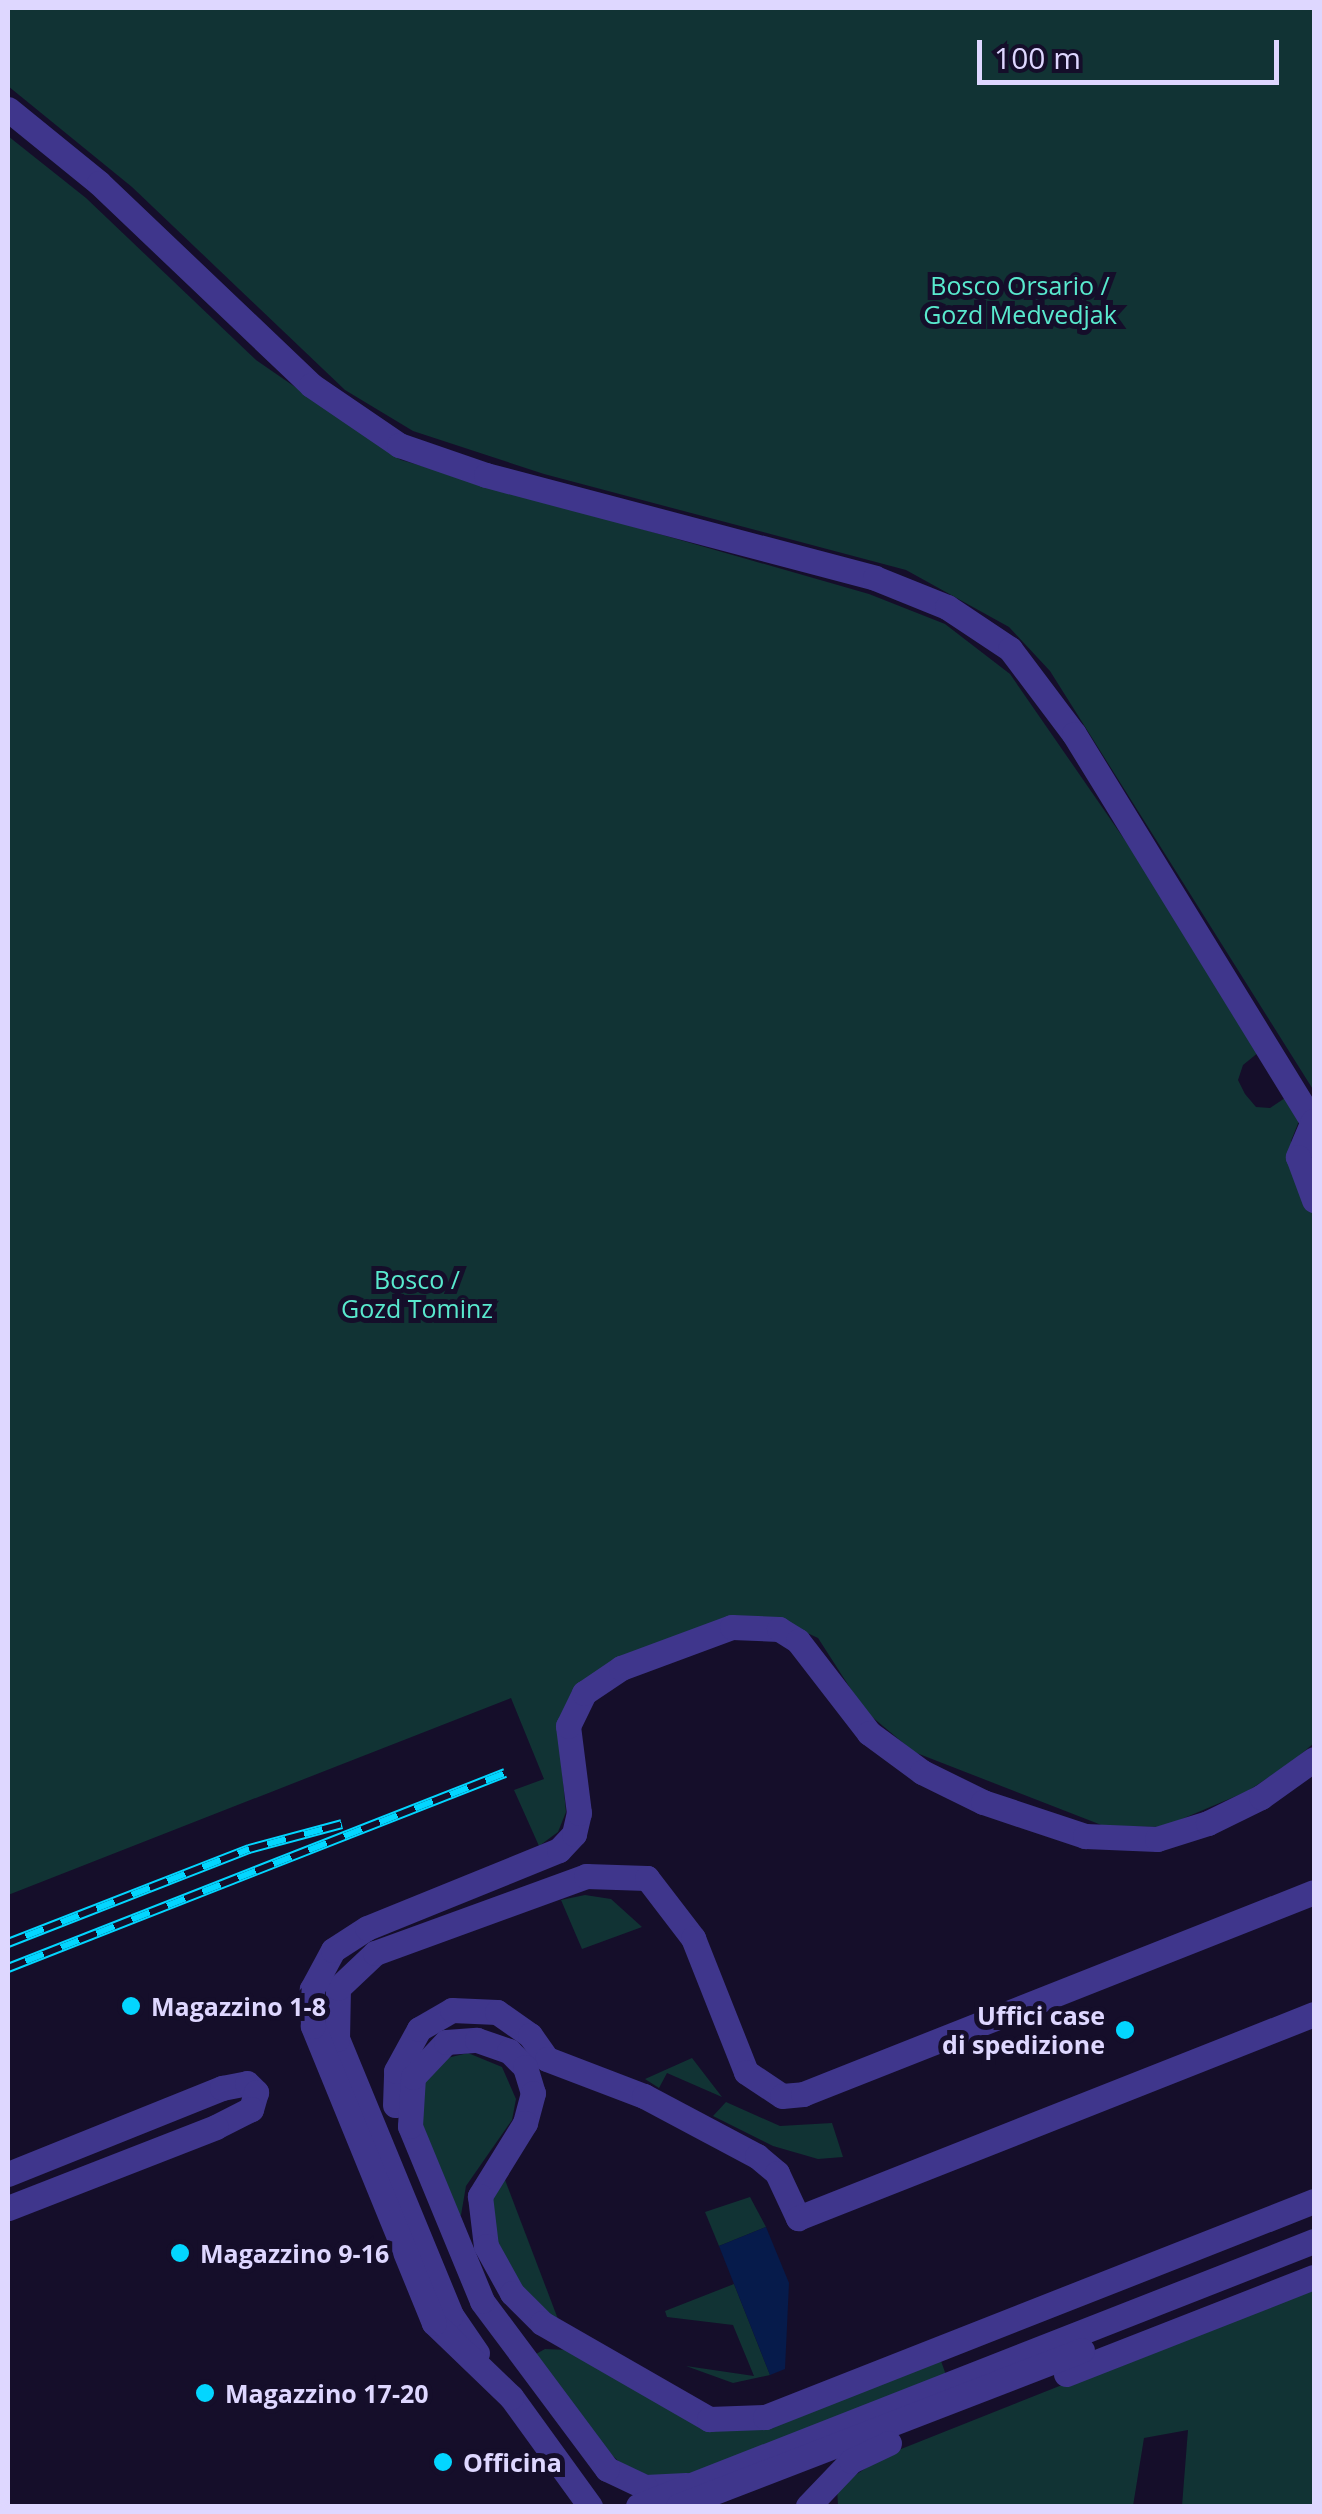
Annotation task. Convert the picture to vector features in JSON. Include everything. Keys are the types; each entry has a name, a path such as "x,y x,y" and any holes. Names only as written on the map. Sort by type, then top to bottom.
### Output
{"street":[{"path":"8,109 99,183 311,386 399,444 486,475 874,578 947,607 1010,649 1074,734 1314,1123 1298,1157 1314,1200"},
{"path":"498,2382 434,2323 313,2026 312,1989 324,1961 349,1937 537,1863 574,1834 579,1790 568,1726 584,1693 600,1680 715,1631 754,1624 779,1629 816,1661 869,1733 922,1772 1053,1828 1115,1840 1157,1840 1208,1823 1261,1797 1314,1758"},
{"path":"590,2506 451,2315 336,2039 338,1988 375,1954 551,1888 614,1872 647,1878 693,1938 746,2072 782,2096 804,2094 1314,1892"},
{"path":"1314,2014 798,2218 777,2173 757,2156 644,2096 547,2059 510,2019 480,2010 430,2019 403,2055 394,2105 451,2276 579,2464 597,2483 640,2505 686,2498 786,2466 1314,2259"},
{"path":"1314,2201 765,2417 709,2418 542,2323 512,2293 486,2246 480,2196 525,2123 534,2093 525,2068 509,2051 478,2040 446,2042 413,2077 410,2126 482,2301 607,2468 645,2488 686,2498 1314,2241"},
{"path":"8,2174 222,2088 247,2083 256,2092 251,2109 216,2127 8,2208"},
{"path":"786,2466 813,2504 851,2461 874,2448 1314,2277"}],"green space":[{"name":"Bosco Orsario / Gozd Medvedjak","path":"8,8 1314,8 1314,1091 1050,671 1009,627 906,570 544,474 413,431 345,390 132,187 8,86"},
{"name":"Bosco / Gozd Tominz","path":"8,136 86,198 256,360 401,460 869,594 945,624 1010,674 1194,940 1259,1052 1243,1065 1238,1080 1245,1094 1256,1107 1270,1108 1285,1098 1299,1121 1291,1141 1314,1211 1314,1743 1293,1761 1248,1791 1163,1827 1104,1826 914,1752 865,1711 818,1638 790,1625 608,1668 558,1729 566,1812 558,1832 539,1846 514,1790 544,1779 511,1698 8,1895"},
{"path":"585,1895 611,1899 642,1927 582,1949 561,1900"},
{"path":"468,2053 502,2067 516,2099 512,2120 466,2186 461,2215 452,2217 423,2149 419,2089 447,2058"},
{"path":"692,2058 722,2097 667,2073 659,2088 645,2079"},
{"path":"726,2102 780,2126 832,2123 843,2157 818,2159 773,2146 713,2116"},
{"path":"502,2172 561,2327 501,2266 488,2192"},
{"path":"750,2197 766,2227 719,2246 705,2212"},
{"path":"734,2284 770,2375 733,2383 686,2366 754,2376 733,2325 667,2317 665,2311"},
{"path":"1314,2285 1314,2506 1182,2506 1188,2430 1144,2438 1133,2506 838,2506 837,2487 886,2455"},
{"path":"545,2349 568,2350 698,2425 941,2361 946,2375 684,2476 648,2475 626,2468 594,2439 536,2354"}],"water":[{"path":"766,2227 789,2283 785,2369 770,2375 719,2246"}],"railway":[{"path":"8,1968 505,1773"},
{"path":"8,1943 249,1849 342,1824"}],"place":[{"name":"Magazzino 1-8","path":"131,2006"},
{"name":"Uffici case di spedizione","path":"1125,2030"},
{"name":"Magazzino 9-16","path":"180,2253"},
{"name":"Magazzino 17-20","path":"205,2393"},
{"name":"Officina","path":"443,2462"}]}
